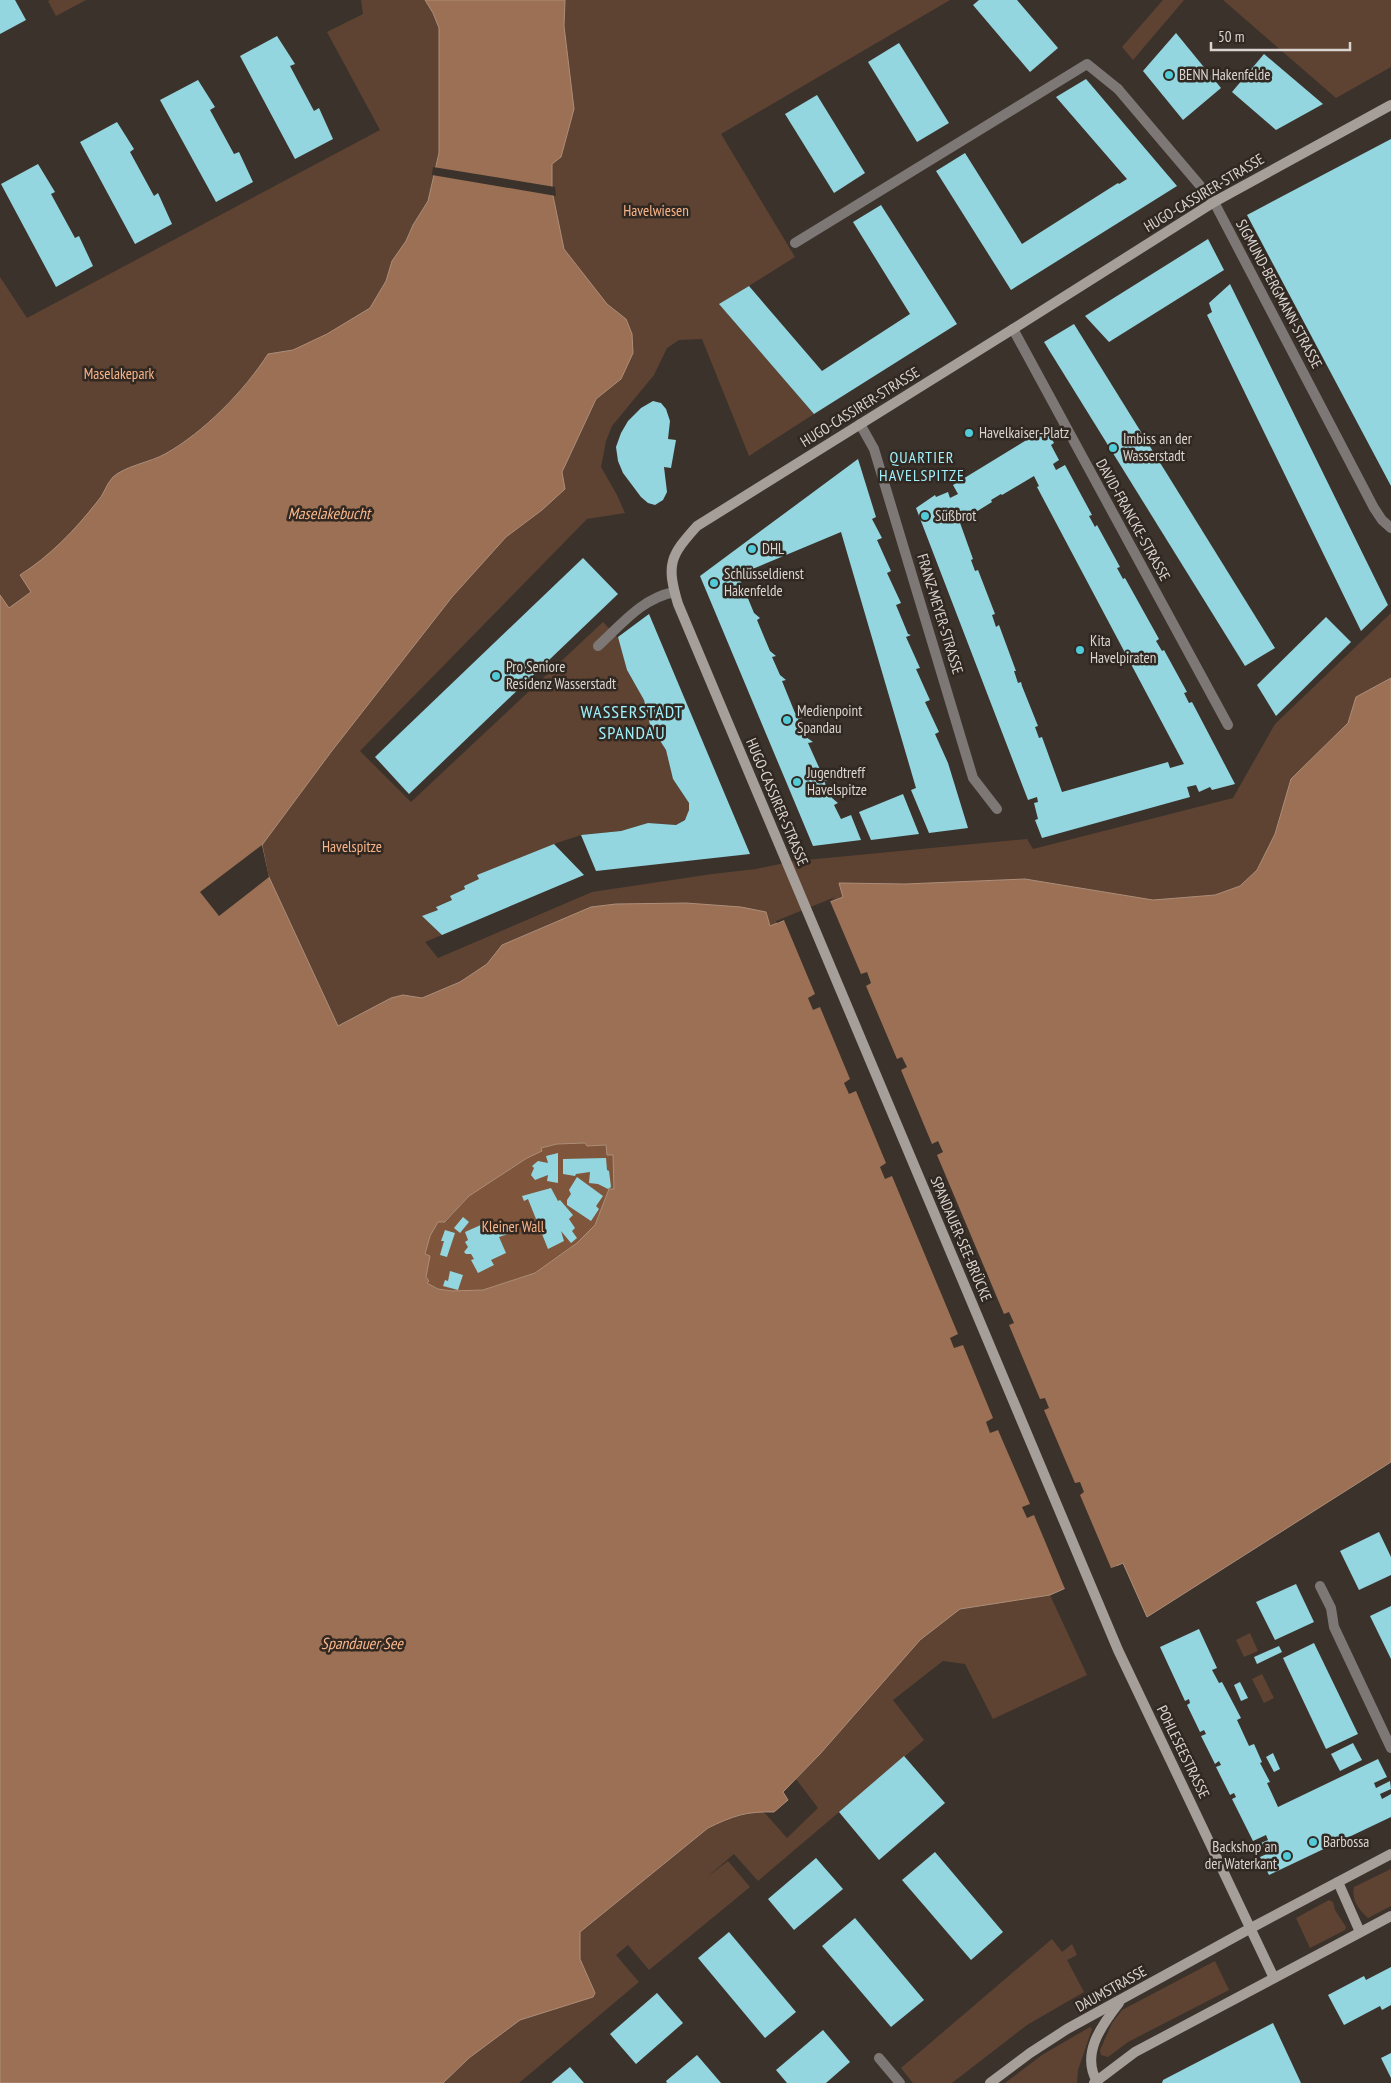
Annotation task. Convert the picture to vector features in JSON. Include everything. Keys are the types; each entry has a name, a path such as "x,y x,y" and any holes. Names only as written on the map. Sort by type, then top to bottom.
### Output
{"street":[{"name":"SIGMUND-BERGMANN-STRASSE","path":"795,243 1087,64 1118,89 1214,202 1374,508 1382,520 1391,528"},
{"name":"HUGO-CASSIRER-STRASSE","path":"803,901 678,604 674,592 671,564 675,552 697,526 1013,330 1214,202 1391,105"},
{"name":"DAVID-FRANCKE-STRASSE","path":"1013,330 1228,725"},
{"name":"FRANZ-MEYER-STRASSE","path":"860,424 874,448 974,778 997,809"},
{"path":"598,646 639,607 658,595 674,592"},
{"name":"SPANDAUER-SEE-BRÜCKE","path":"803,901 1092,1588"},
{"path":"1320,1586 1330,1608 1334,1628 1391,1748"},
{"name":"POHLESEESTRASSE","path":"1092,1588 1122,1658 1251,1928"},
{"name":"DAUMSTRASSE","path":"990,2083 1037,2048 1121,2000 1391,1854"},
{"path":"1338,1882 1360,1932"},
{"path":"1121,2000 1104,2024 1095,2042 1091,2058 1091,2069 1096,2082 1135,2052 1391,1916"},
{"path":"1251,1928 1274,1978"},
{"path":"880,2058 900,2083"}],"green space":[{"path":"86,0 56,16 48,1"},
{"name":"Maselakepark","path":"361,0 425,0 439,28 439,153 428,201 413,225 406,241 392,261 386,281 370,308 327,334 293,350 268,354 222,409 193,434 165,454 124,470 113,477 98,502 71,532 42,560 20,575 32,592 9,608 0,595 0,277 27,318 380,130 327,32 363,14"},
{"path":"565,0 950,0 721,134 795,257 720,304 814,414 749,456 702,339 679,340 667,348 654,375 612,426 606,441 601,467 625,513 587,519 360,751 411,802 603,622 620,640 627,670 644,700 650,725 666,750 673,779 689,803 687,818 676,825 648,823 621,831 581,835 554,844 464,886 465,889 451,896 452,900 437,906 438,910 423,916 442,935 425,942 438,958 592,892 756,869 795,861 1027,839 1033,849 1233,798 1275,724 1391,613 1391,678 1356,697 1348,723 1291,779 1275,834 1257,870 1240,886 1215,895 1153,900 1025,879 905,884 840,883 844,897 770,926 763,913 741,907 616,904 592,907 502,945 487,964 460,982 422,998 403,995 391,998 338,1027 268,875 262,845 331,752 452,597 506,537 542,510 596,399 621,379 626,319 607,304 564,249 552,191 552,164 561,157 574,109 564,26"},
{"path":"1163,0 1184,0 1133,60 1122,47"},
{"path":"1223,0 1391,0 1391,67 1336,98"},
{"name":"Kleiner Wall","path":"586,1143 587,1146 606,1145 614,1155 614,1189 609,1189 595,1225 577,1243 535,1273 483,1290 452,1292 438,1289 427,1283 429,1257 425,1254 430,1236 438,1222 446,1222 469,1196 541,1151 540,1148 557,1144"},
{"path":"1050,1595 1087,1675 993,1719 965,1664 943,1661 893,1700 924,1740 758,1881 734,1854 707,1877 728,1861 750,1887 649,1970 628,1945 616,1955 639,1982 519,2083 443,2083 469,2058 520,2020 593,1997 595,1993 580,1959 580,1932 708,1828 726,1819 763,1811 787,1838 818,1808 796,1779 920,1640 960,1609"},
{"path":"1250,1633 1258,1651 1244,1657 1236,1640"},
{"path":"1262,1674 1274,1698 1264,1703 1252,1679"},
{"path":"1391,1869 1391,1906 1368,1918 1356,1904 1353,1892 1354,1887"},
{"path":"1329,1900 1333,1902 1335,1910 1346,1927 1345,1930 1310,1948 1296,1918"},
{"path":"1052,1939 1062,1952 1072,1944 1077,1955 1067,1960 1084,1992 1027,2025 952,2083 913,2083 901,2068"},
{"path":"1215,1961 1229,1990 1128,2042 1108,2057 1101,2055 1100,2050 1112,2023 1122,2010"},
{"path":"1090,2027 1092,2029 1078,2070 1077,2083 1005,2083 1042,2055"}],"water":[{"name":"Spandauer See","path":"425,0 565,0 564,26 574,109 561,157 552,164 552,191 564,249 607,304 626,319 632,334 633,353 621,379 596,399 562,472 565,489 542,510 506,537 452,597 331,752 262,845 268,875 338,1026 391,998 403,995 422,998 460,982 487,964 502,945 591,907 616,904 686,903 741,907 766,912 770,926 843,897 839,883 905,884 1025,879 1153,900 1215,895 1240,886 1257,870 1275,834 1291,779 1348,723 1356,697 1391,678 1391,1462 1147,1617 1123,1563 1050,1595 960,1609 920,1640 820,1754 783,1792 788,1800 774,1812 756,1812 740,1815 708,1828 580,1932 580,1959 595,1993 593,1997 520,2020 469,2058 443,2083 0,2083 0,595 9,608 31,592 20,575 42,560 80,523 113,477 124,470 165,454 194,435 222,410 248,382 268,354 293,350 327,334 370,308 386,281 392,261 406,241 413,225 428,201 439,153 439,28","holes":["585,1143 587,1146 606,1145 607,1155 613,1155 614,1189 609,1189 595,1225 577,1243 535,1273 483,1290 452,1291 438,1289 427,1283 429,1281 426,1277 430,1256 425,1254 430,1236 438,1222 445,1222 469,1196 527,1158 542,1151 541,1148 557,1144"]}],"pier":[{"path":"433,167 555,187 556,196 432,175"},
{"path":"262,845 269,877 219,916 200,892"},
{"path":"835,897 830,901 861,974 867,972 871,983 866,986 897,1059 902,1057 907,1067 901,1070 932,1144 938,1141 943,1152 937,1155 1004,1314 1009,1312 1014,1323 1009,1325 1040,1399 1045,1398 1049,1408 1044,1410 1075,1483 1080,1482 1084,1492 1080,1495 1111,1568 1117,1566 1118,1568 1060,1594 1059,1592 1065,1589 1034,1515 1027,1518 1022,1507 1030,1504 998,1430 990,1433 986,1422 993,1418 963,1345 954,1348 950,1338 958,1334 892,1176 885,1179 880,1167 886,1163 856,1091 849,1094 844,1083 850,1079 820,1007 813,1010 808,998 815,994 784,920 777,923 776,921"}],"building":[{"path":"0,0 15,0 26,20 0,34"},
{"path":"979,0 1017,0 1058,48 1030,72 973,5"},
{"path":"1176,33 1221,88 1183,120 1143,71"},
{"path":"277,36 295,64 290,66 314,111 319,108 333,139 295,159 240,56"},
{"path":"899,43 949,123 917,142 868,62"},
{"path":"1264,54 1323,104 1276,130 1232,92"},
{"path":"1086,79 1177,186 1011,290 936,171 965,153 1022,244 1127,179 1056,97"},
{"path":"198,80 215,107 210,110 234,154 239,152 253,182 216,202 160,100"},
{"path":"817,95 865,173 834,193 785,114"},
{"path":"117,122 134,149 130,152 154,196 158,193 172,224 135,244 80,142"},
{"path":"1391,139 1391,486 1247,215"},
{"path":"38,164 55,192 51,194 75,238 79,236 93,266 56,287 1,184"},
{"path":"881,205 957,324 814,414 719,304 749,286 822,371 910,314 853,222"},
{"path":"1208,239 1224,270 1109,342 1085,316"},
{"path":"1230,284 1388,605 1361,631 1207,315 1212,312 1209,303"},
{"path":"1074,324 1275,648 1245,666 1044,342"},
{"path":"653,401 661,403 666,409 670,421 668,439 676,440 671,468 664,467 667,492 663,500 655,505 648,503 641,497 623,473 618,461 616,447 628,421 641,408"},
{"path":"1046,428 1054,443 1051,445 1059,460 1053,464 1056,470 1065,465 1092,515 1089,516 1095,527 1097,525 1120,567 1117,568 1123,579 1125,578 1159,639 1156,641 1162,651 1164,650 1187,692 1184,693 1189,703 1192,702 1235,784 1212,790 1210,787 1199,792 1196,785 1187,787 1190,797 1042,838 1035,820 1038,819 1034,803 1038,802 1037,797 1028,800 916,508 935,495 936,497 948,492 950,498 958,494 953,485","holes":["1034,476 1039,486 1037,487 1184,764 1170,768 1168,762 1062,792 1042,737 1039,738 1035,727 1038,726 1021,682 1018,683 1014,671 1016,671 999,625 996,627 992,615 995,614 978,570 975,571 971,560 973,559 959,520 971,513 971,515 992,502 991,500"]},
{"path":"858,459 876,517 872,519 882,538 877,540 891,571 887,573 901,603 896,605 908,634 911,635 906,637 920,668 916,669 930,700 925,702 939,732 935,734 948,763 968,828 929,833 911,790 916,788 841,532 738,575 744,589 750,595 747,596 754,613 760,618 757,620 770,651 776,656 772,657 780,675 786,680 782,681 795,713 802,718 798,719 806,737 813,742 808,743 822,774 828,780 824,781 832,798 838,803 834,805 841,819 851,815 861,840 813,846 700,576"},
{"name":"Pro Seniore Residenz Wasserstadt","path":"583,558 618,594 409,794 375,757"},
{"path":"649,614 750,854 596,871 581,835 621,831 648,823 676,825 685,820 689,810 689,803 673,779 666,750 650,725 644,700 627,670 618,637"},
{"path":"1326,617 1351,642 1276,716 1257,685"},
{"path":"903,794 919,834 871,840 859,812"},
{"path":"554,844 584,875 442,935 422,916 438,910 436,907 452,900 450,896 465,889 464,886 479,879 477,875"},
{"path":"558,1153 558,1183 547,1181 548,1175 535,1180 531,1175 534,1168 532,1166 538,1161 548,1163 546,1156"},
{"path":"606,1158 611,1187 608,1189 598,1184 589,1183 590,1172 576,1174 575,1176 563,1174 563,1159"},
{"path":"577,1177 603,1196 596,1206 599,1209 591,1221 567,1205 567,1200 571,1194 569,1190"},
{"path":"551,1188 558,1201 560,1200 573,1215 569,1219 575,1228 572,1231 577,1238 571,1243 561,1231 564,1241 548,1249 528,1199 524,1201 522,1196"},
{"path":"463,1217 469,1222 460,1233 454,1228"},
{"path":"492,1220 495,1227 504,1223 508,1234 499,1237 506,1253 491,1260 494,1265 478,1273 471,1260 474,1259 471,1254 464,1252 468,1247 465,1242 468,1240 465,1232"},
{"path":"445,1230 455,1233 447,1257 440,1255 444,1241 441,1241"},
{"path":"450,1271 463,1275 458,1290 443,1286 445,1280 448,1281"},
{"path":"1379,1532 1391,1557 1391,1575 1359,1590 1340,1551"},
{"path":"1296,1584 1314,1622 1275,1640 1256,1602"},
{"path":"1391,1606 1391,1659 1370,1616"},
{"path":"1199,1629 1217,1668 1212,1670 1219,1683 1222,1682 1241,1718 1237,1720 1249,1746 1254,1744 1262,1762 1260,1763 1270,1782 1267,1783 1278,1807 1378,1759 1387,1777 1374,1783 1376,1788 1390,1781 1391,1789 1380,1794 1382,1799 1391,1794 1391,1817 1269,1875 1260,1857 1273,1851 1271,1846 1257,1853 1254,1846 1268,1840 1266,1835 1253,1841 1232,1799 1236,1797 1234,1793 1230,1795 1216,1767 1221,1765 1219,1761 1215,1764 1201,1736 1206,1734 1204,1730 1200,1732 1187,1705 1190,1703 1189,1699 1185,1701 1160,1647"},
{"path":"1314,1643 1358,1734 1326,1749 1283,1658"},
{"path":"1279,1646 1282,1652 1257,1664 1254,1657"},
{"path":"1240,1682 1248,1698 1241,1701 1234,1685"},
{"path":"1353,1743 1362,1760 1340,1771 1331,1754"},
{"path":"1273,1753 1280,1769 1274,1772 1266,1757"},
{"path":"904,1756 945,1803 879,1860 839,1812"},
{"path":"935,1852 1003,1932 971,1960 902,1880"},
{"path":"816,1858 843,1889 794,1930 768,1899"},
{"path":"855,1918 924,2000 891,2027 822,1946"},
{"path":"729,1932 796,2012 765,2038 698,1958"},
{"path":"1391,1967 1391,2005 1382,2010 1380,2006 1344,2025 1328,1995 1364,1976 1366,1980"},
{"path":"657,1993 683,2023 636,2064 610,2034"},
{"path":"1273,2023 1301,2083 1162,2083 1163,2080"},
{"path":"823,2030 850,2062 826,2083 787,2083 776,2070"},
{"path":"1391,2053 1391,2078 1381,2058"},
{"path":"697,2055 721,2083 667,2083 666,2081"},
{"path":"570,2067 584,2083 551,2083"}],"place":[{"name":"BENN Hakenfelde","path":"1169,75"},
{"name":"Havelkaiser-Platz","path":"969,433"},
{"name":"Imbiss an der Wasserstadt","path":"1113,448"},
{"name":"Süßbrot","path":"925,516"},
{"name":"DHL","path":"752,549"},
{"name":"Schlüsseldienst Hakenfelde","path":"714,583"},
{"name":"Kita Havelpiraten","path":"1080,650"},
{"name":"Pro Seniore Residenz Wasserstadt","path":"496,676"},
{"name":"Medienpoint Spandau","path":"787,720"},
{"name":"Jugendtreff Havelspitze","path":"797,782"},
{"name":"Barbossa","path":"1313,1842"},
{"name":"Backshop an der Waterkant","path":"1287,1856"}],"district":[{"name":"QUARTIER HAVELSPITZE","path":"922,466"},
{"name":"WASSERSTADT SPANDAU","path":"632,722"}],"park label":[{"name":"Havelwiesen","path":"656,211"},
{"name":"Havelspitze","path":"352,847"}],"water label":[{"name":"Maselakebucht","path":"329,513"}]}
